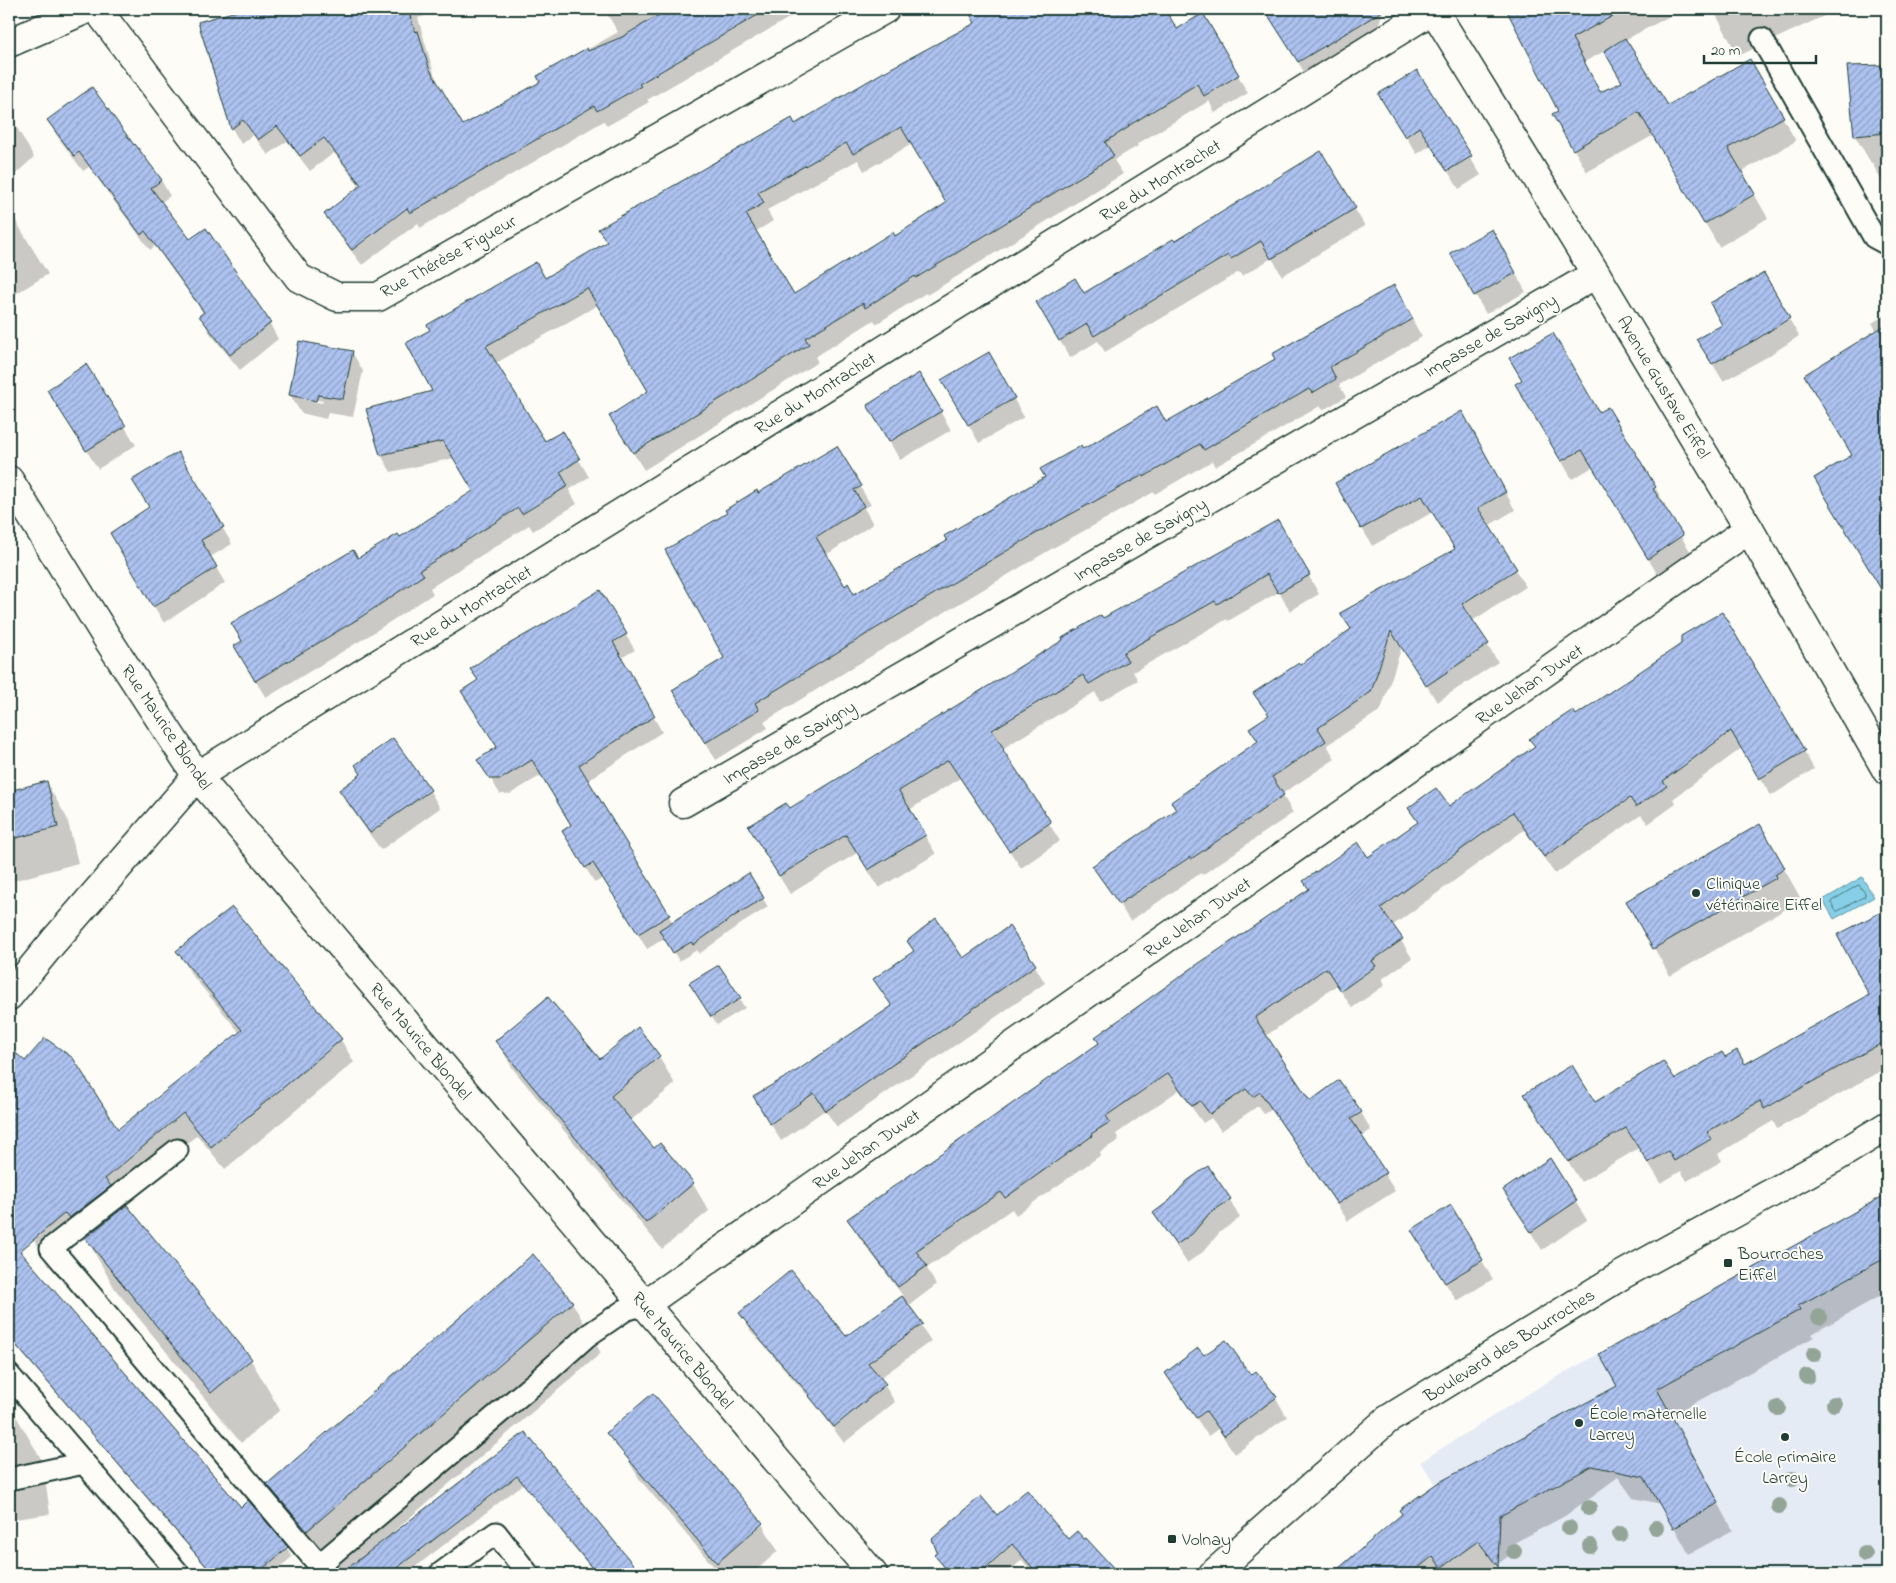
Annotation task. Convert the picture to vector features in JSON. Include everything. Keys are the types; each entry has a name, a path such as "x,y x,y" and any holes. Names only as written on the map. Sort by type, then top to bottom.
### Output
{"street":[{"path":"9,44 87,9"},
{"name":"Rue Thérèse Figueur","path":"97,9 299,278 337,297 378,297 885,9"},
{"name":"Avenue Gustave Eiffel","path":"1434,9 1749,529 1887,771"},
{"name":"Rue du Montrachet","path":"9,996 54,941 197,776 1434,9"},
{"name":"Impasse de Savigny","path":"683,803 1596,274"},
{"name":"Rue Maurice Blondel","path":"9,480 102,630 197,776 646,1304 815,1508 873,1574"},
{"name":"Rue Jehan Duvet","path":"646,1304 1749,529"},
{"name":"Boulevard des Bourroches","path":"1214,1574 1387,1420 1622,1275 1834,1158 1885,1140"}],"lane":[{"path":"1762,39 1874,238 1887,244"},
{"path":"177,1150 51,1248 319,1565 536,1382 587,1336 625,1310 646,1304"},
{"path":"9,1375 179,1574"},
{"path":"9,1480 84,1463"},
{"path":"440,1574 496,1532 528,1574"}],"shaded area":[{"path":"1887,1194 1887,1574 1502,1574 1420,1462 1544,1384"}],"water":[{"path":"1862,877 1874,897 1834,919 1823,900"}],"building":[{"path":"243,9 408,9 415,32 418,31 429,68 463,125 540,82 537,76 587,48 588,51 622,37 669,9 768,9 639,84 641,86 597,111 594,106 410,213 407,208 352,250 324,214 361,185 324,138 300,156 277,126 258,140 243,120 231,129 198,22"},
{"path":"967,9 1165,9 1177,29 1203,13 1239,75 1204,96 1197,84 1128,126 1105,142 1114,156 916,278 915,276 865,308 863,303 805,338 809,344 633,453 609,416 648,391 587,288 486,346 545,441 563,431 580,459 560,472 568,486 522,514 518,508 420,570 424,575 358,619 255,681 234,646 242,641 231,623 353,550 358,558 398,534 400,537 473,491 443,441 380,455 366,409 432,391 406,343 430,330 427,325 536,262 545,278 607,242 598,229 792,118 795,124 882,73 975,23","holes":["901,127 946,203 895,236 893,232 794,294 746,214 764,203 758,192 846,143 853,154"]},
{"path":"1264,9 1386,9 1298,62"},
{"path":"1506,9 1626,9 1572,38 1600,92 1622,82 1604,51 1625,38 1668,105 1750,59 1784,117 1728,148 1755,194 1704,224 1639,112 1573,150 1552,114 1558,111"},
{"path":"1887,65 1887,133 1854,136 1847,66"},
{"path":"1417,70 1472,156 1447,171 1419,127 1405,137 1378,94"},
{"path":"92,87 162,180 151,188 190,239 206,228 271,323 230,355 199,316 204,312 145,231 141,235 79,152 74,156 47,120"},
{"path":"1321,151 1356,208 1271,259 1261,241 1231,259 1228,255 1094,336 1087,324 1059,341 1036,302 1075,278 1084,293 1173,239 1175,241"},
{"path":"1492,229 1516,273 1474,296 1450,253"},
{"path":"1764,273 1790,318 1712,364 1696,339 1722,325 1710,303"},
{"path":"1394,285 1413,319 1330,367 1336,379 1312,393 1309,389 1204,450 1200,444 1144,477 1143,475 1042,530 755,703 759,710 705,743 672,690 724,658 665,550 727,513 725,510 757,490 758,493 837,446 862,486 854,490 864,506 816,537 845,586 848,583 854,594 947,541 944,536 1045,477 1040,469 1081,446 1083,449 1157,406 1166,422 1275,359 1272,354"},
{"path":"1887,324 1887,599 1814,478 1852,455 1804,375"},
{"path":"1553,333 1599,412 1608,407 1656,487 1653,489 1683,535 1648,559 1582,450 1561,461 1515,384 1522,380 1509,358"},
{"path":"299,341 353,351 343,399 318,395 316,401 289,395"},
{"path":"989,352 1015,398 968,425 941,380"},
{"path":"86,364 126,426 86,451 47,390"},
{"path":"919,373 942,411 889,442 867,405"},
{"path":"1462,411 1506,492 1478,508 1517,569 1462,604 1489,644 1426,686 1391,631 1371,692 1318,728 1326,741 1272,777 1284,795 1191,859 1190,857 1119,904 1092,866 1176,810 1171,802 1258,741 1249,728 1269,715 1253,693 1299,663 1300,665 1351,629 1340,613 1455,549 1422,496 1361,529 1335,483"},
{"path":"178,452 224,527 201,540 217,567 153,607 110,533 149,507 132,480"},
{"path":"1278,520 1310,575 1278,593 1267,574 1217,604 1215,601 1123,653 1128,661 1089,684 1083,675 992,730 1003,750 1051,822 1009,851 948,760 899,791 926,835 868,870 846,835 779,876 748,826 786,803 790,808 1101,615 1103,618"},
{"path":"600,590 627,634 613,642 655,716 579,765 670,915 638,934 593,863 585,868 562,831 571,825 532,760 501,779 490,779 477,760 497,747 461,691 478,680 470,669 488,656"},
{"path":"1722,612 1805,751 1759,779 1731,731 1663,781 1667,786 1636,807 1630,798 1544,857 1513,812 1381,908 1403,939 1372,961 1376,966 1341,991 1326,968 1255,1018 1310,1101 1339,1080 1362,1112 1351,1119 1386,1173 1337,1204 1260,1092 1253,1097 1246,1089 1210,1114 1200,1101 1192,1106 1168,1073 1106,1116 1110,1122 1091,1134 1092,1136 1005,1198 1001,1192 916,1251 927,1266 898,1287 847,1219 1099,1043 1095,1037 1195,966 1309,889 1303,881 1358,842 1368,857 1418,822 1408,808 1436,788 1449,806 1535,746 1529,739 1573,710 1576,715 1681,644 1681,636"},
{"path":"393,738 431,790 370,833 339,790 361,774 355,765"},
{"path":"47,781 58,827 9,840 9,791"},
{"name":"Clinique vétérinaire Eiffel","path":"1760,824 1785,868 1775,875 1776,878 1653,949 1626,901"},
{"path":"749,873 764,898 693,945 691,942 673,953 659,930"},
{"path":"232,907 342,1039 211,1147 183,1113 105,1179 111,1186 69,1218 65,1213 20,1251 241,1507 248,1500 288,1547 257,1574 213,1574 9,1337 9,1047 25,1061 45,1038 73,1058 118,1129 242,1030 176,951"},
{"path":"1887,909 1887,1040 1764,1109 1760,1101 1707,1132 1711,1139 1674,1161 1668,1151 1648,1163 1626,1128 1568,1162 1524,1094 1572,1065 1595,1102 1663,1061 1675,1079 1722,1052 1725,1057 1737,1050 1745,1064 1869,995 1837,935"},
{"path":"936,918 963,958 1009,926 1036,965 826,1111 814,1093 770,1124 753,1096 798,1070 892,1006 873,979 914,951 907,941"},
{"path":"719,965 741,998 711,1017 689,983"},
{"path":"548,997 600,1059 638,1027 660,1056 611,1096 654,1148 660,1143 694,1183 646,1223 495,1041"},
{"path":"1550,1158 1577,1201 1531,1232 1503,1190"},
{"path":"1208,1166 1231,1199 1209,1214 1192,1234 1176,1245 1153,1213 1169,1201 1187,1181"},
{"path":"1887,1194 1887,1257 1798,1306 1800,1310 1657,1389 1719,1503 1673,1528 1644,1477 1592,1466 1500,1516 1498,1567 1478,1541 1441,1568 1433,1556 1411,1574 1332,1574 1402,1514 1399,1510 1436,1484 1617,1386 1599,1354"},
{"path":"127,1205 252,1359 211,1393 85,1238"},
{"path":"1451,1205 1483,1260 1445,1283 1411,1230"},
{"path":"533,1254 573,1302 307,1531 267,1484"},
{"path":"791,1270 846,1336 902,1296 923,1324 868,1363 886,1384 834,1427 810,1395 762,1342 739,1313"},
{"path":"1226,1340 1251,1375 1256,1371 1277,1397 1224,1436 1206,1411 1196,1418 1165,1373 1198,1348 1204,1355"},
{"path":"653,1393 763,1523 717,1563 606,1433"},
{"path":"525,1432 641,1574 597,1574 517,1476 389,1574 340,1574"},
{"path":"1027,1490 1068,1539 1077,1531 1084,1539 1086,1538 1119,1574 1038,1574 1012,1544 979,1574 951,1574 934,1555 937,1552 932,1539 981,1496 997,1515"}],"place":[{"name":"Clinique vétérinaire Eiffel","path":"1696,893"},
{"name":"Bourroches Eiffel","path":"1728,1263"},
{"name":"École maternelle Larrey","path":"1579,1423"},
{"name":"École primaire Larrey","path":"1785,1437"},
{"name":"Volnay","path":"1172,1539"}]}
